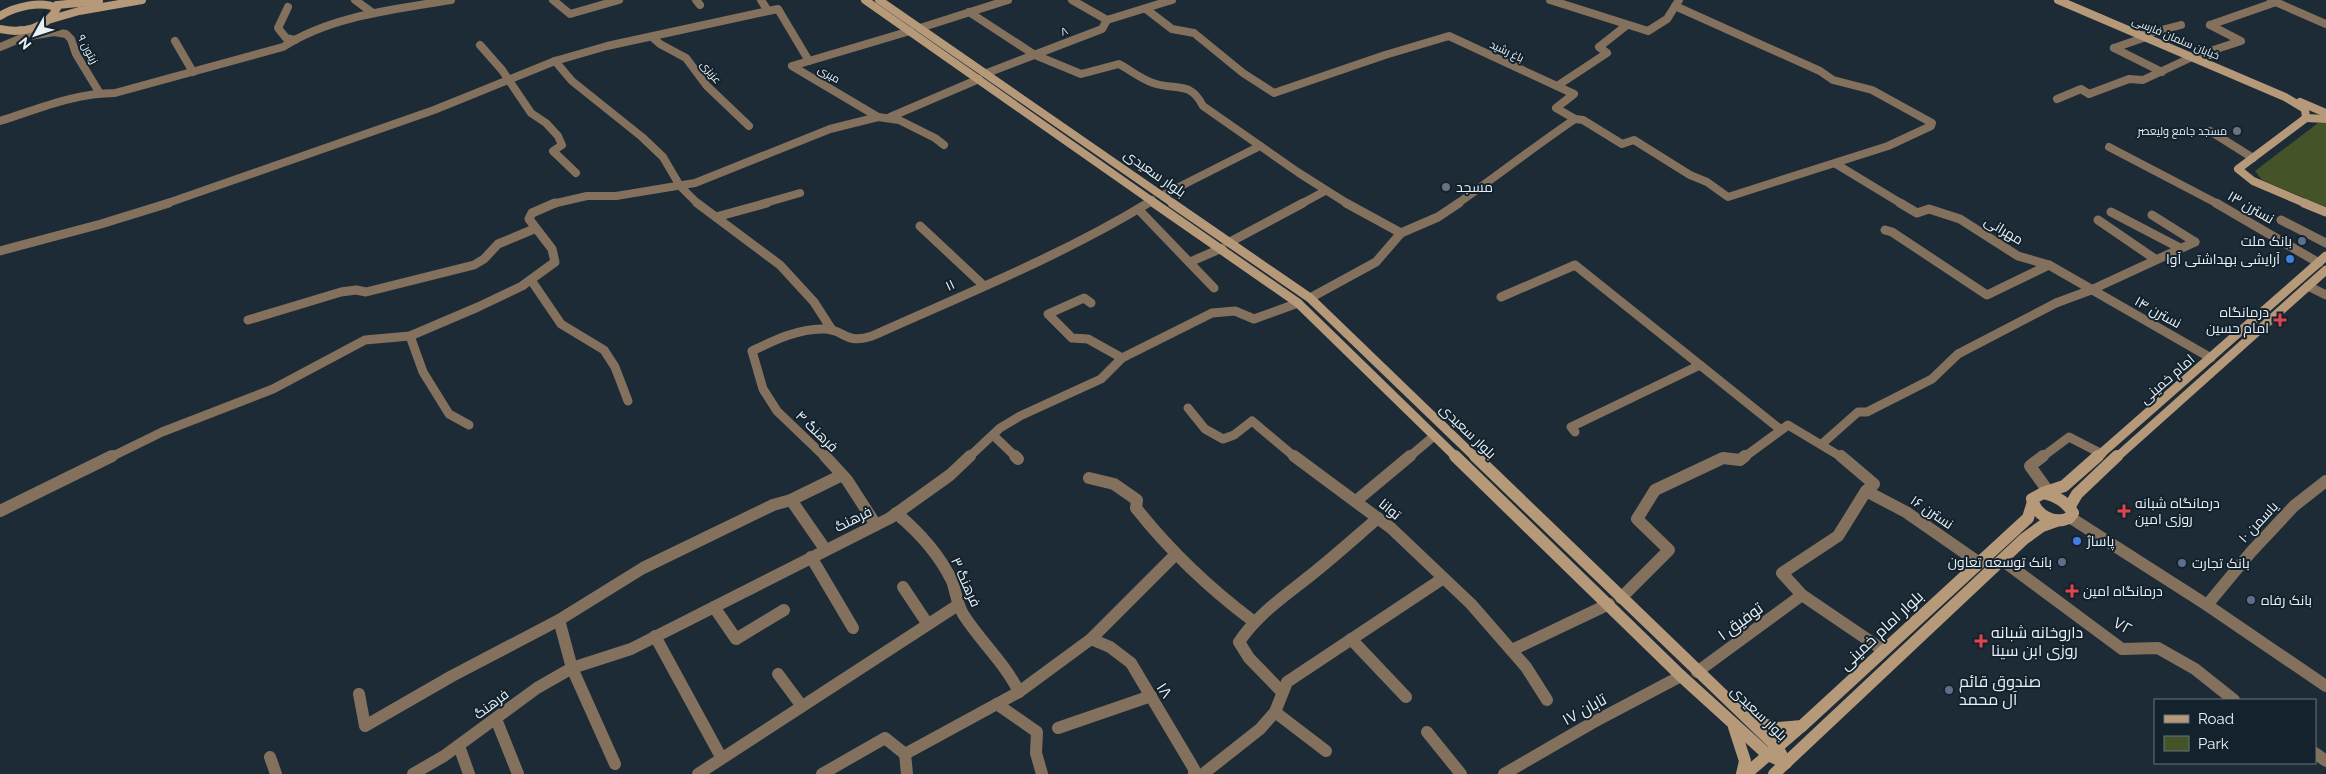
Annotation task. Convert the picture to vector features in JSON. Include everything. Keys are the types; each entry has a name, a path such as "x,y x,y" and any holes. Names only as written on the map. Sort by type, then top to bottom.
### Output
{"main road":[{"path":"0,16 4,11 34,1 50,1 57,5 110,0"},
{"path":"0,29 22,33 47,20 79,11 142,0"},
{"name":"بلوار سعیدی","path":"865,0 915,29"},
{"name":"بلوار سعیدی","path":"879,0 938,46 1195,217 1226,245 1298,303 1732,724 1772,751 1786,763"},
{"name":"خیابان سلمان فارسی","path":"2058,0 2285,97"},
{"path":"47,20 57,11 57,5"},
{"name":"بلوار سعیدی","path":"983,76 1152,200 1310,298 1746,718 1772,751"},
{"path":"2285,97 2326,114"},
{"path":"2285,97 2304,109 2306,118"},
{"path":"2326,119 2306,118 2238,170 2244,175 2326,211"},
{"path":"1185,222 1195,217"},
{"name":"امام خمینی","path":"2070,512 2077,494 2091,480 2308,286 2324,263"},
{"name":"امام خمینی","path":"2045,492 2064,486 2324,263"},
{"path":"1460,462 1474,456"},
{"path":"1774,774 2002,560 2042,526 2056,521 2066,521 2070,512 2053,495 2045,492"},
{"name":"بلوار امام خمینی","path":"1744,774 1803,725 2028,518 2032,499 2036,495 2045,492"},
{"path":"2032,505 2046,517 2056,521"},
{"path":"1746,718 1765,726 1785,729 1803,725"},
{"path":"1732,724 1745,762 1744,774"}],"street":[{"path":"355,0 374,13"},
{"path":"0,121 70,98 99,92 114,93 283,47 302,34 374,13 397,7 451,0"},
{"path":"553,0 570,14 618,0"},
{"name":"میری","path":"761,0 768,11 778,9 809,61 792,66 878,117"},
{"path":"809,61 838,54 1008,0"},
{"path":"1072,0 1107,20"},
{"name":"۸","path":"890,117 983,76 1102,29 1107,20 1172,0"},
{"path":"1310,298 1376,262 1401,233 1438,217 1502,173 1533,147 1575,119 1583,120 1622,144 1634,140 1728,197 1836,164 1908,138 1911,134 1931,126 1932,123 1872,90 1833,80 1820,71 1677,3 1669,19 1662,26 1648,31 1550,0"},
{"path":"2057,99 2081,89 2089,94 2129,79 2144,80 2192,57 2241,42 2210,25 2274,1 2324,24"},
{"path":"288,7 278,28 286,38 295,40"},
{"name":"باغ رشید","path":"1146,9 1172,29 1194,33 1243,74 1274,94 1365,62 1448,36 1574,94 1556,108 1575,119"},
{"path":"0,251 111,222 166,205 209,187 434,110 555,61 607,46 768,11"},
{"path":"969,12 1035,55 1081,74 1118,64 1157,84 1181,85 1198,95 1203,106 1325,191 1364,215 1401,233"},
{"path":"1557,86 1607,53 1599,47 1627,25"},
{"path":"2162,72 2114,48 2180,25"},
{"name":"زیتون ۹","path":"22,33 54,32 66,34 71,39 76,54 99,92"},
{"path":"0,47 22,33"},
{"name":"عزیزی","path":"652,37 660,44 686,58 707,86 749,126"},
{"path":"175,41 193,72"},
{"path":"480,46 502,70 530,113 546,123 558,136 562,144 553,152 576,173"},
{"path":"555,61 572,81 642,137 663,157 680,186 716,218 780,265 814,302 832,330"},
{"path":"0,511 162,432 273,389 365,340 410,336 498,298 531,280 545,272 555,262 555,253 551,246 534,229 529,219 532,213 563,200 616,196 695,183 830,129 878,117 890,117 934,138 944,145"},
{"path":"2210,131 2253,158"},
{"path":"1163,195 1211,169 1260,146"},
{"name":"نسترن ۱۳","path":"2109,147 2195,190 2324,263"},
{"name":"مهرانی","path":"1836,164 1917,213 1929,209 1960,219 2018,256 2049,265 2091,290"},
{"path":"1190,262 1226,245 1325,191"},
{"path":"716,218 800,193"},
{"name":"۱۱","path":"752,351 784,337 811,330 832,330 851,341 859,340 1022,269 1139,210 1152,200"},
{"path":"1139,210 1214,288"},
{"path":"2111,212 2180,248"},
{"path":"1823,443 1858,412 1867,412 1932,379 1958,354 2056,302 2091,290 2195,242 2152,215"},
{"path":"2098,220 2155,259"},
{"path":"2281,220 2326,243"},
{"path":"920,226 983,285"},
{"path":"248,320 341,292 356,290 366,292 474,265 484,260 498,244 534,229"},
{"path":"1885,230 1892,232 1987,296 2049,265"},
{"path":"1501,297 1575,265 1781,430"},
{"path":"531,280 541,292 550,310 562,326 603,349 615,366 617,377 628,402"},
{"path":"2308,286 2326,295"},
{"name":"نسترن ۱۴","path":"2091,290 2212,358"},
{"path":"1091,303 1084,298 1048,314 1072,338 1088,338 1122,358"},
{"name":"فرهنگ","path":"413,774 459,746 537,688 572,668 631,649 811,556 876,525 950,475 1000,428 1020,416 1101,379 1122,358 1212,313 1235,312 1254,319 1298,303"},
{"path":"410,336 423,372 449,414 469,426"},
{"name":"فرهنگ ۴","path":"752,351 763,389 777,412 813,442 842,475 876,525"},
{"path":"1574,432 1571,427 1700,365"},
{"name":"توانا","path":"1188,408 1201,424 1220,438 1227,439 1252,421 1302,463 1378,518 1471,604 1512,650 1547,700"},
{"path":"1620,598 1669,550 1637,519 1654,490 1724,458 1740,460 1788,425 1823,443 1853,463 1874,484 1866,491 1838,536 1782,573 1802,595 1883,650"},
{"path":"993,435 1018,459"},
{"path":"1356,501 1434,436"},
{"path":"2045,492 2030,466 2069,436 2102,454"},
{"path":"359,694 365,726 452,676 559,620 642,568 773,505 791,500 842,475"},
{"path":"1089,478 1099,478 1108,482 1137,500 1136,508 1157,536 1224,600 1253,621"},
{"name":"یاسمن ۱۰","path":"2207,605 2251,552 2294,506 2326,481"},
{"name":"نسترن ۱۶","path":"1866,491 1906,512 1978,562"},
{"path":"791,500 825,549"},
{"path":"2070,512 2326,686"},
{"name":"فرهنگ ۳","path":"896,513 916,530 943,564 955,588 958,605 1012,676 1019,692"},
{"path":"1282,692 1249,658 1239,642 1253,621 1266,608 1308,578 1378,518"},
{"path":"905,754 1019,692 1091,639 1176,554"},
{"path":"811,556 853,628"},
{"name":"۷۲","path":"2002,560 2122,649 2158,648 2195,669 2233,699"},
{"path":"1204,774 1260,729 1275,712 1286,682 1442,578"},
{"path":"903,587 927,623"},
{"name":"توفیق ۱","path":"1697,672 1802,595"},
{"path":"1512,650 1609,604"},
{"path":"698,774 721,757 927,623 958,605"},
{"path":"714,607 736,639 784,610"},
{"path":"559,620 572,668 615,764"},
{"path":"655,636 721,757"},
{"name":"۱۸","path":"1091,639 1110,647 1131,663 1194,769 1194,774"},
{"path":"1351,639 1406,697"},
{"path":"778,674 801,705"},
{"name":"تابان ۱۷","path":"1504,774 1592,723 1682,676"},
{"path":"1058,728 1151,696"},
{"path":"997,704 1038,732 1034,744 1037,762 1042,774"},
{"path":"1275,712 1326,751"},
{"path":"496,719 518,774"},
{"path":"1427,732 1460,774"},
{"path":"822,774 885,738 905,754 907,774"},
{"path":"459,746 469,774"},
{"path":"270,757 276,774"}],"green space":[{"path":"2318,123 2326,123 2326,207 2262,180 2255,171"}],"place":[{"name":"مسجد جامع ولیعصر","path":"2237,131"},
{"name":"مسجد","path":"1446,187"},
{"name":"بانک ملت","path":"2302,241"},
{"name":"آرایشی بهداشتی آوا","path":"2290,259"},
{"name":"درمانگاه امام حسین","path":"2280,320"},
{"name":"درمانگاه شبانه روزی امین","path":"2124,511"},
{"name":"پاساژ","path":"2077,541"},
{"name":"بانک توسعه تعاون","path":"2062,562"},
{"name":"بانک تجارت","path":"2182,563"},
{"name":"درمانگاه امین","path":"2072,591"},
{"name":"بانک رفاه","path":"2251,600"},
{"name":"داروخانه شبانه روزی ابن سینا","path":"1981,641"},
{"name":"صندوق قائم آل محمد","path":"1949,690"}]}
